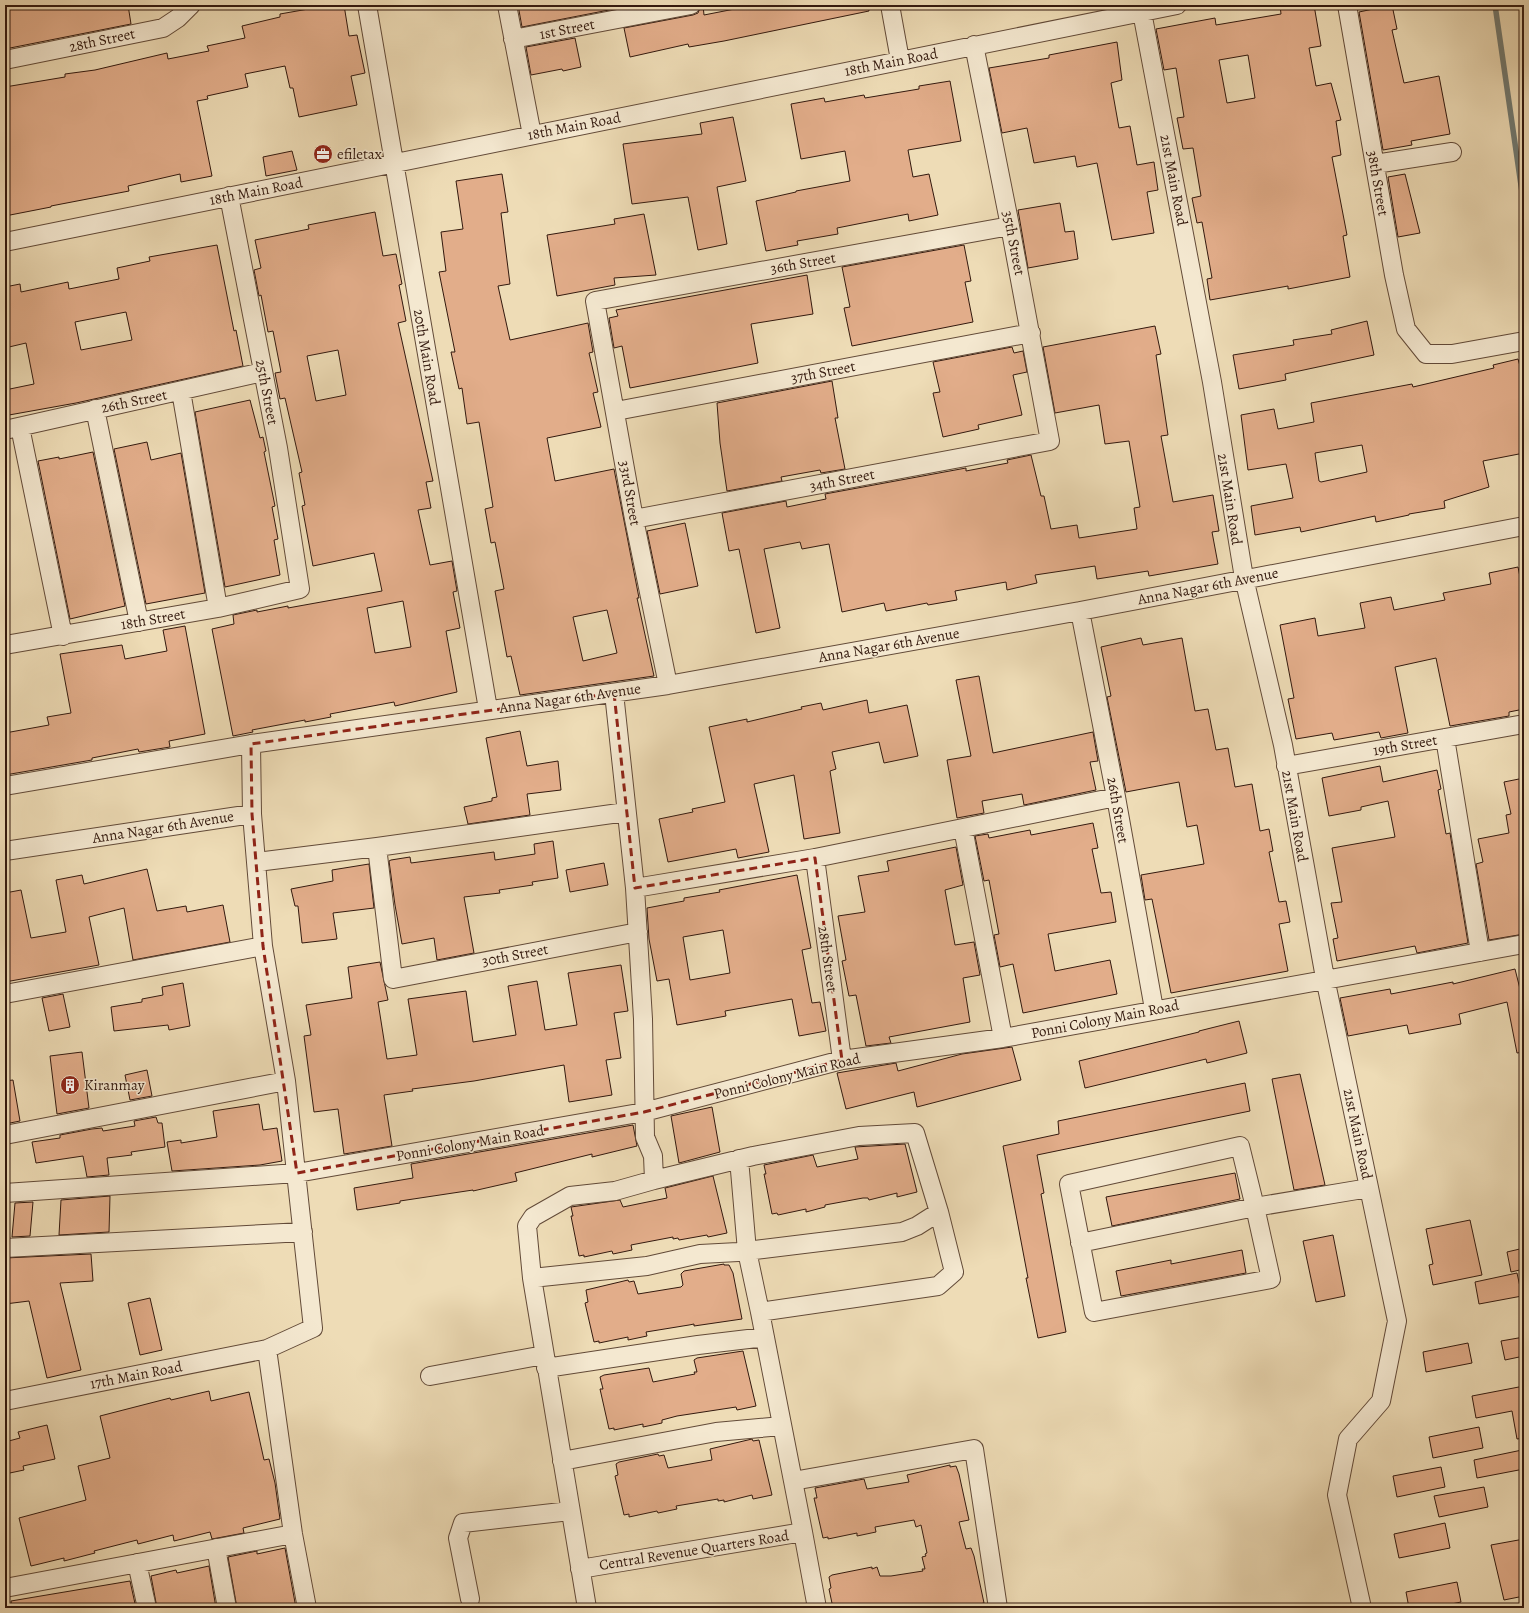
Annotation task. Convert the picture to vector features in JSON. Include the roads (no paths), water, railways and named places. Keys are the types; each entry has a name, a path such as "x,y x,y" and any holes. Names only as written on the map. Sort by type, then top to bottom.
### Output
{"street":[{"name":"28th Street","path":"5,60 163,28 178,18 190,5"},
{"name":"20th Main Road","path":"367,5 488,709"},
{"path":"507,5 532,135"},
{"name":"1st Street","path":"513,39 691,5"},
{"path":"890,5 900,60"},
{"name":"18th Main Road","path":"5,242 1177,5"},
{"name":"38th Street","path":"1347,5 1406,329 1426,354 1452,354 1524,341"},
{"name":"21st Main Road","path":"1142,12 1212,382 1244,578 1283,745 1325,978 1397,1321 1380,1401 1348,1439 1337,1495 1362,1608"},
{"name":"35th Street","path":"974,45 1031,333 1050,441"},
{"path":"1375,164 1452,152"},
{"name":"25th Street","path":"229,196 278,448 300,589"},
{"name":"36th Street","path":"596,301 1010,226"},
{"name":"33rd Street","path":"596,301 634,519 668,685"},
{"name":"37th Street","path":"616,411 1031,333"},
{"name":"26th Street","path":"12,429 263,372"},
{"path":"181,391 218,608"},
{"path":"95,409 139,622"},
{"path":"12,429 62,636"},
{"name":"34th Street","path":"634,519 1050,441"},
{"name":"Anna Nagar 6th Avenue","path":"5,786 251,744 488,709 668,685 1080,611 1244,578 1524,526"},
{"name":"18th Street","path":"5,645 218,608 300,589"},
{"name":"26th Street","path":"1080,611 1116,797 1154,1010"},
{"path":"614,693 635,888 643,1019 645,1137 653,1156 654,1180"},
{"name":"19th Street","path":"1286,766 1524,724"},
{"path":"1445,738 1480,952"},
{"name":"Anna Nagar 6th Avenue","path":"5,851 252,814 251,744"},
{"path":"635,888 814,858 1116,797"},
{"path":"257,862 377,847 626,812"},
{"path":"5,1248 303,1232 286,1081 263,946 252,814"},
{"path":"963,828 1003,1038"},
{"name":"30th Street","path":"377,847 393,979 638,932"},
{"name":"28th Street","path":"814,858 842,1060"},
{"name":"Ponni Colony Main Road","path":"5,1193 297,1173 644,1112 842,1060 1003,1038 1325,978 1524,944"},
{"path":"5,994 263,946"},
{"path":"5,1135 286,1081"},
{"name":"Central Revenue Quarters Road","path":"587,1608 532,1278 527,1226 533,1217 570,1196 615,1191 739,1159 859,1136 915,1133 939,1212"},
{"path":"1240,1146 1255,1208 1270,1280 1094,1312 1069,1184 1240,1146"},
{"path":"739,1159 747,1251 803,1532"},
{"path":"1080,1242 1255,1208 1370,1188"},
{"path":"532,1278 648,1266 700,1254 747,1251 902,1232 917,1226 939,1212 954,1272 938,1286 760,1312"},
{"name":"17th Main Road","path":"5,1401 267,1349 312,1328 303,1232"},
{"path":"430,1376 545,1361 765,1337"},
{"path":"267,1349 293,1534 307,1608"},
{"path":"563,1468 716,1432 782,1426"},
{"path":"793,1481 974,1449 998,1608"},
{"path":"470,1599 458,1538 463,1523 570,1511"},
{"name":"Central Revenue Quarters Road","path":"580,1568 803,1532 817,1608"},
{"path":"5,1588 293,1534"},
{"path":"216,1548 227,1608"},
{"path":"137,1563 147,1608"}],"waterway":[{"path":"1495,5 1524,206"}],"place":[{"name":"efiletax","path":"323,154"},
{"name":"Kiranmay","path":"70,1085"}]}
